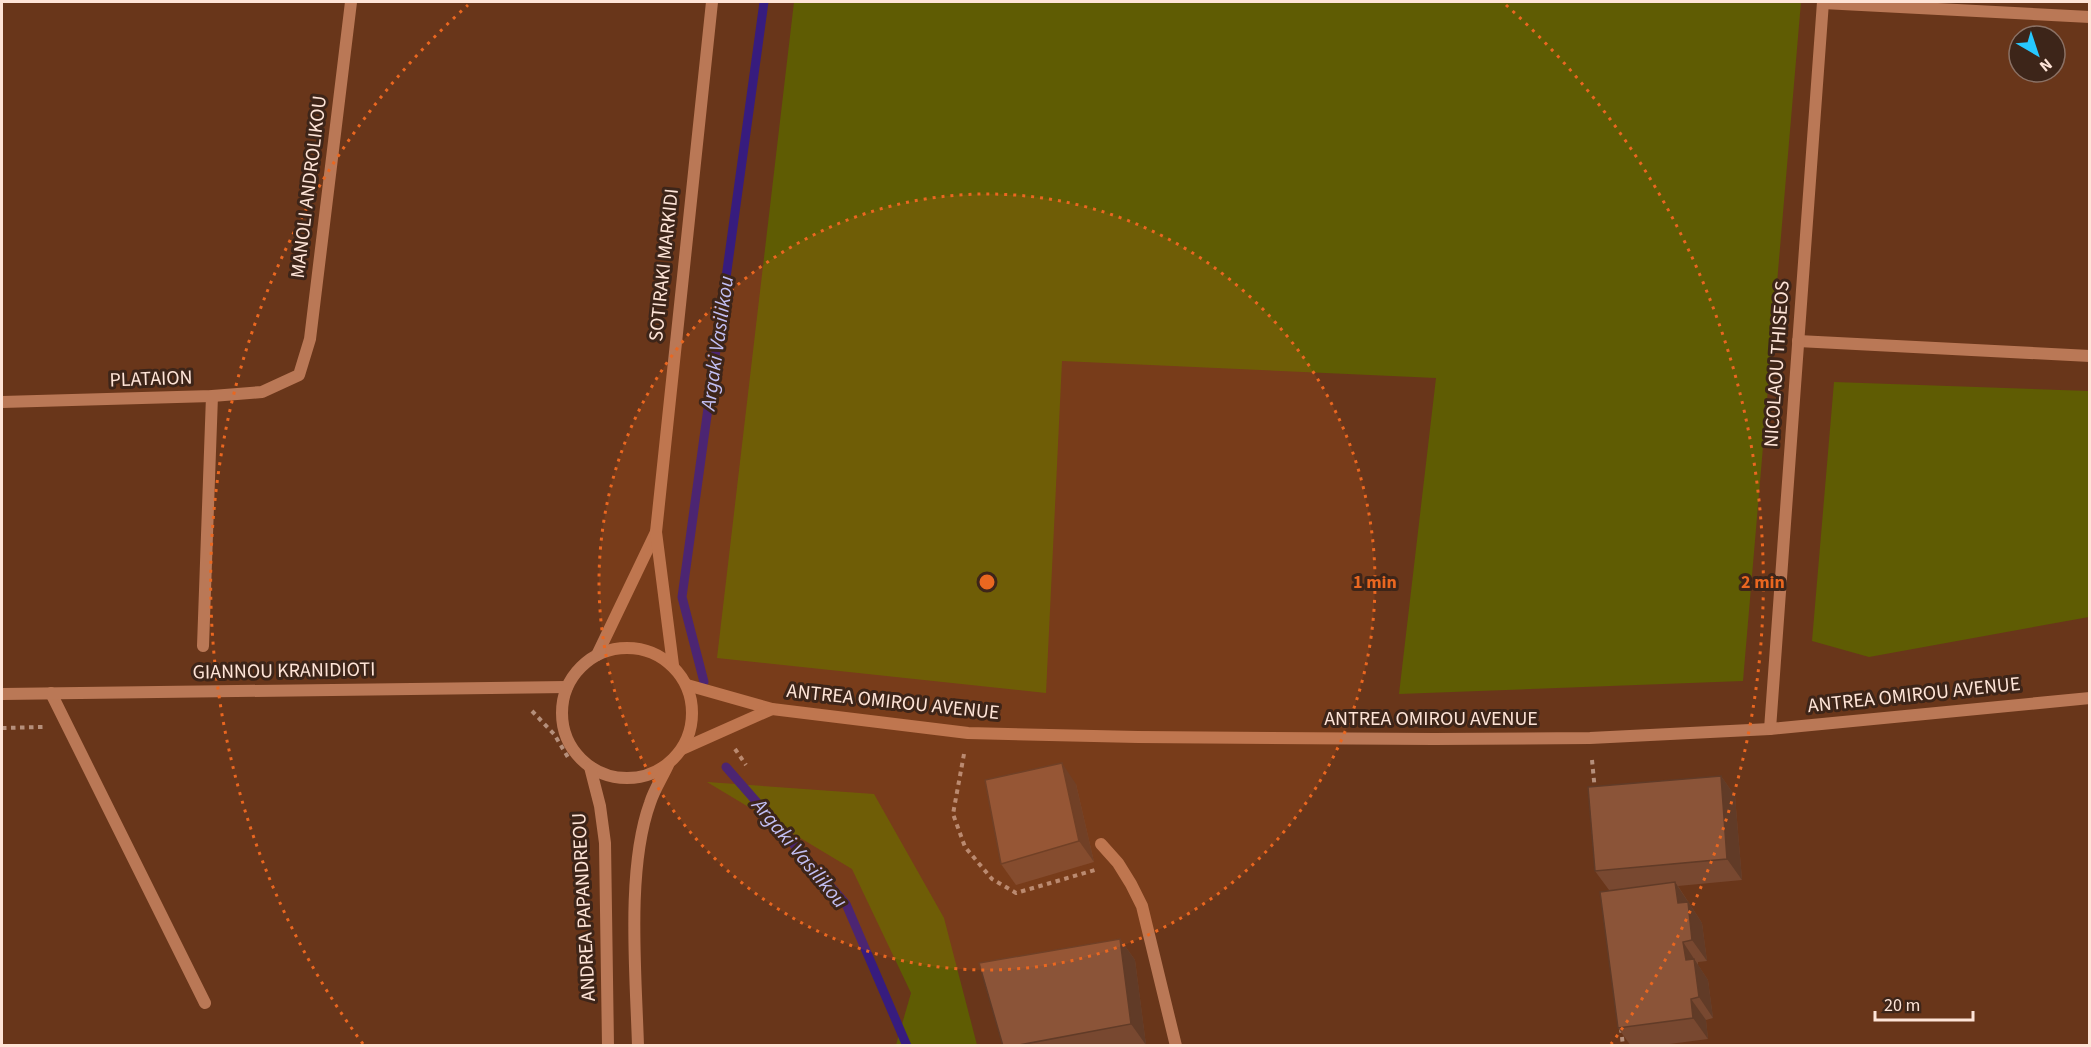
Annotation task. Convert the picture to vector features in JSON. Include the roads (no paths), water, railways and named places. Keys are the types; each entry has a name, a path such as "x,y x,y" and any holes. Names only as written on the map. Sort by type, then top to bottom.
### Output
{"street":[{"name":"MANOLI ANDROLIKOU","path":"299,375 310,339 351,2"},
{"name":"SOTIRAKI MARKIDI","path":"673,665 656,532 711,2"},
{"path":"1823,2 2090,17"},
{"name":"NICOLAOU THISEOS","path":"1770,729 1823,2"},
{"path":"1798,341 2090,356"},
{"name":"PLATAION","path":"2,402 212,396 262,392 299,375"},
{"path":"203,646 212,396"},
{"name":"SOTIRAKI MARKIDI","path":"597,655 656,532"},
{"path":"638,1046 635,911 637,870 643,829 650,802 669,764 682,749 691,731 693,707 687,685 673,665 656,654 637,648 616,649 597,655 585,663 567,687 562,704 565,731 577,755 590,767 609,776 630,779 650,775 669,764"},
{"name":"ANTREA OMIROU AVENUE","path":"687,685 772,709 968,733 1149,737 1590,738 1770,729 2090,698"},
{"name":"GIANNOU KRANIDIOTI","path":"2,694 567,687"},
{"path":"51,693 205,1003"},
{"name":"ANTREA OMIROU AVENUE","path":"682,749 772,709"},
{"name":"ANDREA PAPANDREOU","path":"590,767 600,806 605,843 608,1046"},
{"path":"1101,844 1118,863 1142,906 1176,1046"}],"waterway":[{"name":"Argaki Vasilikou","path":"704,682 682,597 764,2"},
{"name":"Argaki Vasilikou","path":"726,767 846,904 907,1046"}]}
